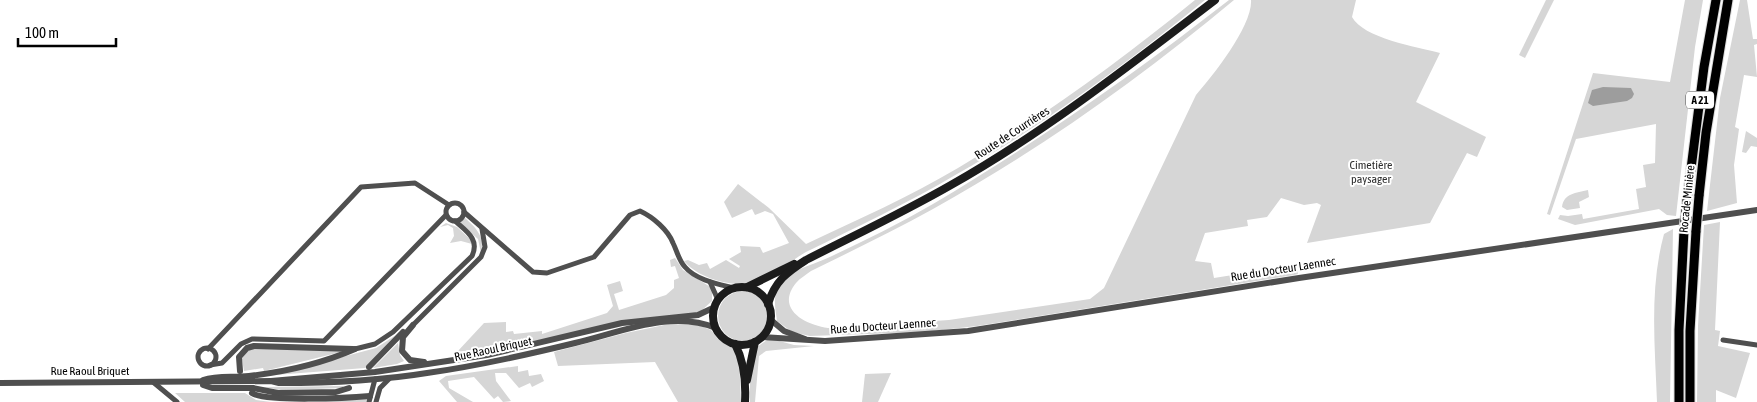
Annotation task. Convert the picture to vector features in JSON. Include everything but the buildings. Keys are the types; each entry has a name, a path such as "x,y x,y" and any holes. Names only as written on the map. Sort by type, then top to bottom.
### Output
{"highway":[{"name":"Rocade Minière","path":"1679,402 1679,330 1684,230 1702,86 1716,0"},
{"name":"Rocade Minière","path":"1690,402 1690,331 1699,196 1728,0"},
{"path":"1718,58 1725,50 1734,0"}],"main road":[{"name":"Route de Courrières","path":"746,288 783,268 806,260 929,197 999,155 1122,72 1215,0"},
{"name":"Route de Courrières","path":"768,304 777,282 806,260"},
{"path":"734,288 746,288 759,293 768,304 771,320 762,337 755,342 735,344 724,339 716,328 713,318 716,304 725,293 734,288"},
{"path":"745,402 755,342"},
{"path":"735,344 741,356 746,388"}],"street":[{"path":"449,205 446,215 324,341 252,338 241,344 222,363 203,365 198,358 201,351 208,348 361,187 415,183 449,205 459,204 464,212 482,229 533,272 542,274 592,258 630,215 640,212 657,222 670,236 684,267 709,281 734,288"},
{"name":"Rue du Docteur Laennec","path":"762,337 811,341 968,331 1299,278 1757,210"},
{"path":"455,221 462,218 464,212"},
{"path":"194,383 214,377 247,376 278,370 318,361 376,344 393,332 472,256 475,247 474,239 446,215"},
{"path":"369,399 373,373 413,325 481,257 485,246 482,229"},
{"path":"709,281 716,291 716,304"},
{"name":"Rue Raoul Briquet","path":"0,383 271,381 318,383 517,350 631,322 698,315 716,304"},
{"name":"Rue du Docteur Laennec","path":"771,320 784,331 811,341"},
{"name":"Rue Raoul Briquet","path":"373,373 389,378 486,363 642,326 692,322 716,328"},
{"path":"413,325 402,340 404,354 413,362 433,364"},
{"path":"1723,340 1757,345"},
{"path":"240,371 239,357 248,348 254,346 355,349"},
{"path":"208,348 215,355 215,360 210,365"},
{"path":"373,373 380,388"},
{"path":"376,402 380,388 389,378"},
{"path":"153,382 177,402"},
{"path":"194,383 212,388 254,388 278,393 336,392 349,388"},
{"path":"252,393 258,397 275,400 369,399 378,396"}],"green space":[{"path":"1195,0 1205,0 1115,70 1021,135 939,185 806,252 762,280 750,284 733,284 714,280 697,272 684,261 688,260 699,265 707,263 710,269 726,260 739,268 740,266 729,259 741,252 740,246 760,247 763,253 789,243 773,214 765,211 755,215 752,209 732,218 724,202 738,184 769,208 806,244 921,189 989,149 1080,88"},
{"name":"Cimetière paysager","path":"1229,0 1234,0 1126,85 1050,138 933,209 811,271 798,281 790,292 789,301 791,308 802,319 828,328 949,320 1090,299 1104,288 1196,95 1231,50 1246,23 1251,0 1356,0 1352,17 1367,31 1405,45 1440,53 1416,102 1486,137 1477,157 1467,153 1430,223 1307,243 1321,205 1317,203 1304,205 1281,198 1267,217 1247,220 1248,226 1205,233 1195,261 1211,263 1214,278 1296,265 1298,274 1294,275 977,326 924,332 810,336 792,332 777,321 776,294 781,284 790,275 896,225 971,181 1084,107 1157,55"},
{"path":"1546,0 1554,0 1525,58 1519,55"},
{"path":"1685,0 1703,0 1695,47 1676,216 1667,215 1659,209 1575,225 1558,219 1560,215 1582,214 1583,219 1639,209 1636,189 1646,187 1643,165 1655,163 1656,124 1576,139 1550,215 1547,214 1593,73 1670,82"},
{"path":"1740,0 1747,0 1753,39 1757,39 1757,44 1754,45 1757,77 1744,75 1735,127 1739,129 1734,165 1737,203 1707,211 1720,98"},
{"path":"1746,131 1757,138 1757,147 1751,146 1746,153 1742,152"},
{"path":"1588,190 1589,197 1579,202 1580,208 1567,210 1562,207 1563,202 1568,196"},
{"path":"465,218 481,237 481,253 478,239 460,223"},
{"path":"1720,222 1715,330 1720,331 1718,346 1750,353 1736,398 1716,390 1716,402 1697,402 1698,326 1704,225"},
{"path":"446,223 457,227 472,241 472,244 461,241 450,243 454,236 453,228 448,225 440,227"},
{"path":"1673,229 1670,402 1657,402 1654,339 1656,276 1664,234"},
{"path":"675,258 683,270 712,288 712,301 700,312 527,342 457,352 484,323 506,322 506,332 513,331 514,334 542,331 542,334 607,313 613,306 607,285 620,281 623,291 614,294 619,310 666,295 674,288 674,280 679,278 675,266 671,267 670,260"},
{"path":"743,291 752,293 763,302 768,316 766,325 757,336 743,341 734,339 723,330 718,316 720,307 729,296"},
{"path":"669,324 698,325 711,330 718,339 733,348 739,358 741,402 678,402 655,362 558,366 554,352"},
{"path":"396,335 365,368 275,375 376,348"},
{"path":"772,339 794,345 814,346 766,351 759,356 755,402 750,402 750,382 757,347"},
{"path":"398,343 400,355 404,361 373,368"},
{"path":"254,348 345,351 264,371 263,368 244,371 242,359 247,351"},
{"path":"518,366 518,372 528,370 529,376 541,374 544,381 532,387 530,383 519,388 506,373 495,373 496,381 511,401 503,402 498,396 494,399 474,377 448,381 449,388 473,402 457,402 439,381 446,376"},
{"path":"891,373 878,402 862,402 865,374"},
{"path":"343,386 344,388 281,390 262,387"},
{"path":"175,393 245,393 256,400 271,402 185,402"},
{"path":"367,399 366,402 271,402"}],"shaded area":[{"path":"1603,87 1631,88 1634,94 1627,101 1593,106 1588,103 1592,90"}]}
